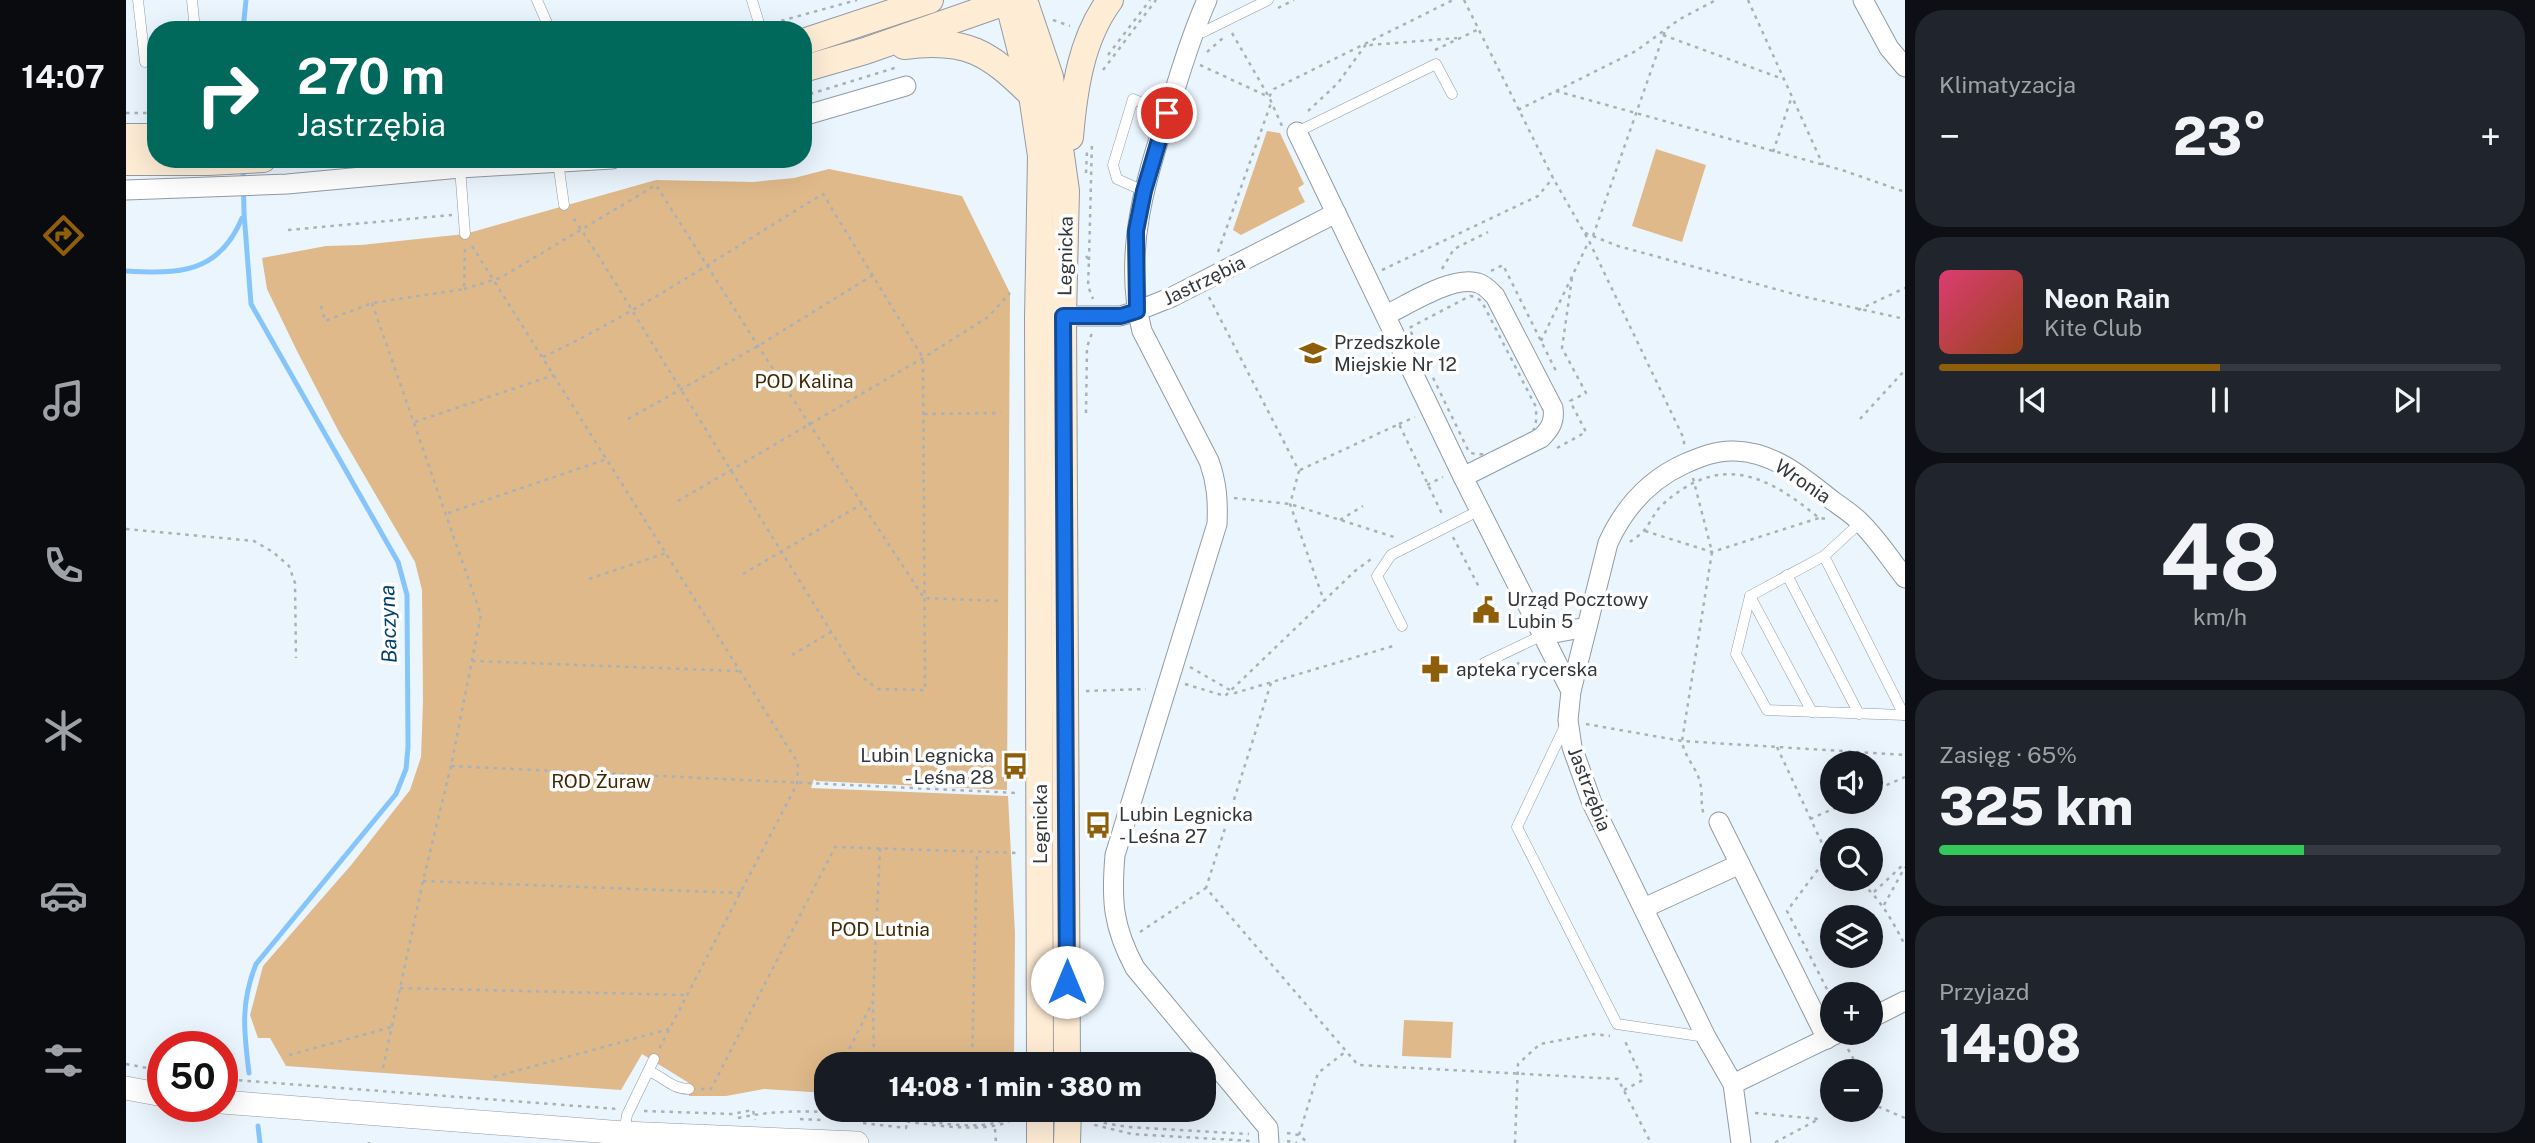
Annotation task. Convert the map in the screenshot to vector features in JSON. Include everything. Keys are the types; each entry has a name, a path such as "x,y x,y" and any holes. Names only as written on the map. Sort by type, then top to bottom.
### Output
{"main road":[{"path":"812,40 930,0"},
{"path":"812,66 1013,0"},
{"name":"Legnicka","path":"1013,0 1050,77 1066,191 1063,316 1068,1052"},
{"name":"Legnicka","path":"1013,0 1041,156 1038,318 1040,1052"},
{"path":"1066,191 1073,102 1080,67 1088,42 1110,0"},
{"path":"864,51 921,44 954,44 993,59 1032,95"},
{"path":"126,137 147,137"},
{"path":"126,162 147,165"},
{"path":"164,168 208,175 232,168"},
{"path":"1040,1122 1040,1143"},
{"path":"1068,1122 1068,1143"}],"street":[{"path":"1207,0 1167,113 1144,191 1134,242 1137,311 1142,331 1209,461 1219,499 1217,524 1115,855 1112,885 1115,917 1121,941 1135,968 1268,1128 1269,1142"},
{"path":"1863,0 1889,48 1905,67"},
{"path":"812,113 906,86"},
{"path":"1290,130 1336,213 1386,314 1458,475 1480,510 1571,691"},
{"path":"126,190 208,175 287,184 460,168"},
{"name":"Jastrzębia","path":"1063,316 1121,316 1137,311 1336,213"},
{"path":"1386,314 1452,283 1465,281 1486,286 1495,296 1553,408 1554,418 1549,430 1541,438 1458,475"},
{"name":"Wronia","path":"1571,691 1612,533 1628,509 1649,486 1688,462 1721,451 1737,450 1768,458 1796,472 1856,527 1905,578"},
{"path":"1543,635 1587,627"},
{"name":"Jastrzębia","path":"1571,691 1580,720 1572,747 1592,803 1706,1037 1733,1083 1741,1143"},
{"path":"1713,822 1740,864 1820,1008"},
{"path":"1644,908 1740,864"},
{"path":"1883,1012 1905,1001"},
{"path":"1733,1083 1821,1045"},
{"path":"126,1088 147,1091"},
{"path":"238,1103 596,1137 624,1133 857,1143"}],"lane":[{"path":"138,0 145,62"},
{"path":"192,0 194,21"},
{"path":"537,0 546,21"},
{"path":"752,0 758,21"},
{"path":"1237,0 1244,12"},
{"path":"1194,32 1203,32 1268,0"},
{"path":"1290,130 1436,64 1452,94"},
{"path":"1144,191 1116,179 1113,165 1133,99 1167,113"},
{"path":"460,168 465,234"},
{"path":"559,168 564,205"},
{"path":"1402,626 1377,576 1391,555 1480,510"},
{"path":"1824,556 1905,715 1767,710 1736,654 1750,596 1824,556 1856,527"},
{"path":"1787,575 1859,715"},
{"path":"1750,596 1812,712"},
{"path":"1484,663 1543,635"},
{"path":"1580,720 1517,827 1617,1024 1706,1037"},
{"path":"624,1133 627,1115 653,1059"},
{"path":"649,1071 664,1077 675,1088 690,1089"}],"path":[{"path":"784,21 857,0"},
{"path":"1099,68 1150,0"},
{"path":"1101,74 1156,0"},
{"path":"1273,10 1294,0"},
{"path":"1269,97 1274,89 1453,0"},
{"path":"1464,0 1553,178 1585,233 1684,439 1684,450 1712,552 1682,741 1699,778 1703,812 1713,822"},
{"path":"1518,110 1636,51 1680,19 1716,0"},
{"path":"1748,0 1823,166"},
{"path":"1194,71 1212,47 1231,32 1290,130"},
{"path":"1664,32 1783,79"},
{"path":"1593,236 1664,32"},
{"path":"1367,43 1370,46 1461,38"},
{"path":"1309,110 1338,83 1367,43"},
{"path":"1197,64 1269,97"},
{"path":"1556,91 1842,170 1905,192"},
{"path":"1773,152 1792,96"},
{"path":"126,113 147,113"},
{"path":"1089,260 1092,133"},
{"path":"1085,256 1088,140"},
{"path":"1378,271 1538,196 1553,178"},
{"path":"321,306 325,320 372,303 464,289 495,280 656,185 758,346 925,598"},
{"path":"543,357 592,334 631,310 823,194 923,358 925,690 878,689 857,673 631,310 582,230 564,205"},
{"path":"288,230 462,214"},
{"path":"1438,276 1454,250 1488,232"},
{"path":"1585,233 1618,246 1858,310 1905,319"},
{"path":"465,234 798,763 797,784 653,1059"},
{"path":"464,289 465,234"},
{"path":"1541,341 1589,241"},
{"path":"628,419 682,391 873,275"},
{"path":"1858,310 1905,288"},
{"path":"1205,291 1299,471 1290,504 1324,601"},
{"path":"678,501 923,358 988,317 1010,293"},
{"path":"1470,296 1476,297 1482,302 1530,395 1535,407 1533,430 1526,437 1489,456 1477,456 1469,452 1409,327 1470,296"},
{"path":"372,303 481,615 452,766 423,881 383,1068"},
{"path":"1860,419 1905,370"},
{"path":"414,422 554,375"},
{"path":"924,414 1001,413"},
{"path":"1299,471 1422,413"},
{"path":"1399,424 1479,587"},
{"path":"446,514 607,458"},
{"path":"1628,544 1644,531 1659,508 1695,483 1713,476 1734,474 1754,477 1783,490 1819,518"},
{"path":"1427,485 1458,475"},
{"path":"1230,507 1231,497 1290,504 1401,540 1394,543"},
{"path":"743,574 862,504"},
{"path":"1340,520 1363,506"},
{"path":"1644,531 1712,552 1819,518 1856,527"},
{"path":"126,529 254,541 273,552 289,566 295,583 296,658"},
{"path":"589,579 666,553"},
{"path":"1065,691 1152,688 1176,696 1181,682 1225,696 1355,571 1376,555"},
{"path":"925,598 1001,601"},
{"path":"792,655 831,632"},
{"path":"1184,674 1187,665 1236,693 1393,646"},
{"path":"1509,651 1515,662 1551,675"},
{"path":"472,661 740,671"},
{"path":"1131,937 1206,888 1271,683"},
{"path":"1580,720 1682,741 1905,755"},
{"path":"1580,720 1587,734"},
{"path":"1777,747 1820,838"},
{"path":"452,766 1020,793"},
{"path":"1883,787 1905,777"},
{"path":"1810,819 1820,814"},
{"path":"690,1089 710,1089 835,847 1020,853"},
{"path":"874,1052 873,1000 880,848"},
{"path":"972,1052 976,852"},
{"path":"1905,865 1874,892 1905,945"},
{"path":"1884,905 1905,865"},
{"path":"1820,870 1787,911 1823,982"},
{"path":"423,881 741,893"},
{"path":"1206,888 1358,1065 1618,1079 1651,1143"},
{"path":"400,988 685,995"},
{"path":"848,1052 873,1000"},
{"path":"289,1055 392,1027"},
{"path":"494,1077 669,1029"},
{"path":"1515,1143 1518,1064 1539,1044 1594,1034 1613,1036"},
{"path":"1623,1090 1643,1080 1623,1037 1636,1039"},
{"path":"1298,1135 1318,1073 1346,1052"},
{"path":"126,1064 147,1068"},
{"path":"1883,1109 1905,1118"},
{"path":"1749,1112 1819,1119 1774,1143"},
{"path":"995,1129 1012,1122"},
{"path":"1103,1122 1195,1133 1223,1133"},
{"path":"1282,1123 1290,1133 1298,1135 1308,1143"},
{"path":"994,1124 996,1143"},
{"path":"1095,1125 1132,1134 1297,1143"}],"green space":[{"path":"1267,131 1280,133 1304,184 1298,188 1305,202 1241,235 1233,230"},
{"path":"1656,149 1706,165 1682,242 1632,226"},
{"path":"829,169 962,196 1010,293 1007,790 814,779 811,788 1008,796 1015,934 1014,1052 814,1052 814,1092 764,1089 726,1096 689,1096 689,1083 642,1054 621,1090 286,1066 270,1038 258,1038 250,1015 263,966 352,864 410,790 421,757 422,590 415,562 339,432 267,289 262,258 326,246 465,234 656,180 753,182 794,178"},
{"path":"1404,1020 1453,1022 1451,1058 1402,1056"}],"waterway":[{"name":"Baczyna","path":"244,21 246,0"},
{"name":"Baczyna","path":"243,168 251,304 398,562 407,595 406,769 396,794 256,964 245,1005 249,1073"},
{"path":"126,271 163,272 195,267 221,250 233,236 242,218"},
{"name":"Baczyna","path":"258,1126 260,1143"}],"place":[{"name":"Przedszkole Miejskie Nr 12","path":"1313,353"},
{"name":"Urząd Pocztowy Lubin 5","path":"1486,610"},
{"name":"apteka rycerska","path":"1435,669"},
{"name":"Lubin Legnicka - Leśna 28","path":"1015,766"},
{"name":"Lubin Legnicka - Leśna 27","path":"1098,825"}],"route":[{"path":"1067,982 1063,316 1121,316 1137,311 1134,242 1144,191 1167,113"}],"park label":[{"name":"POD Kalina","path":"804,381"},
{"name":"ROD Żuraw","path":"601,781"},
{"name":"POD Lutnia","path":"880,929"}]}
